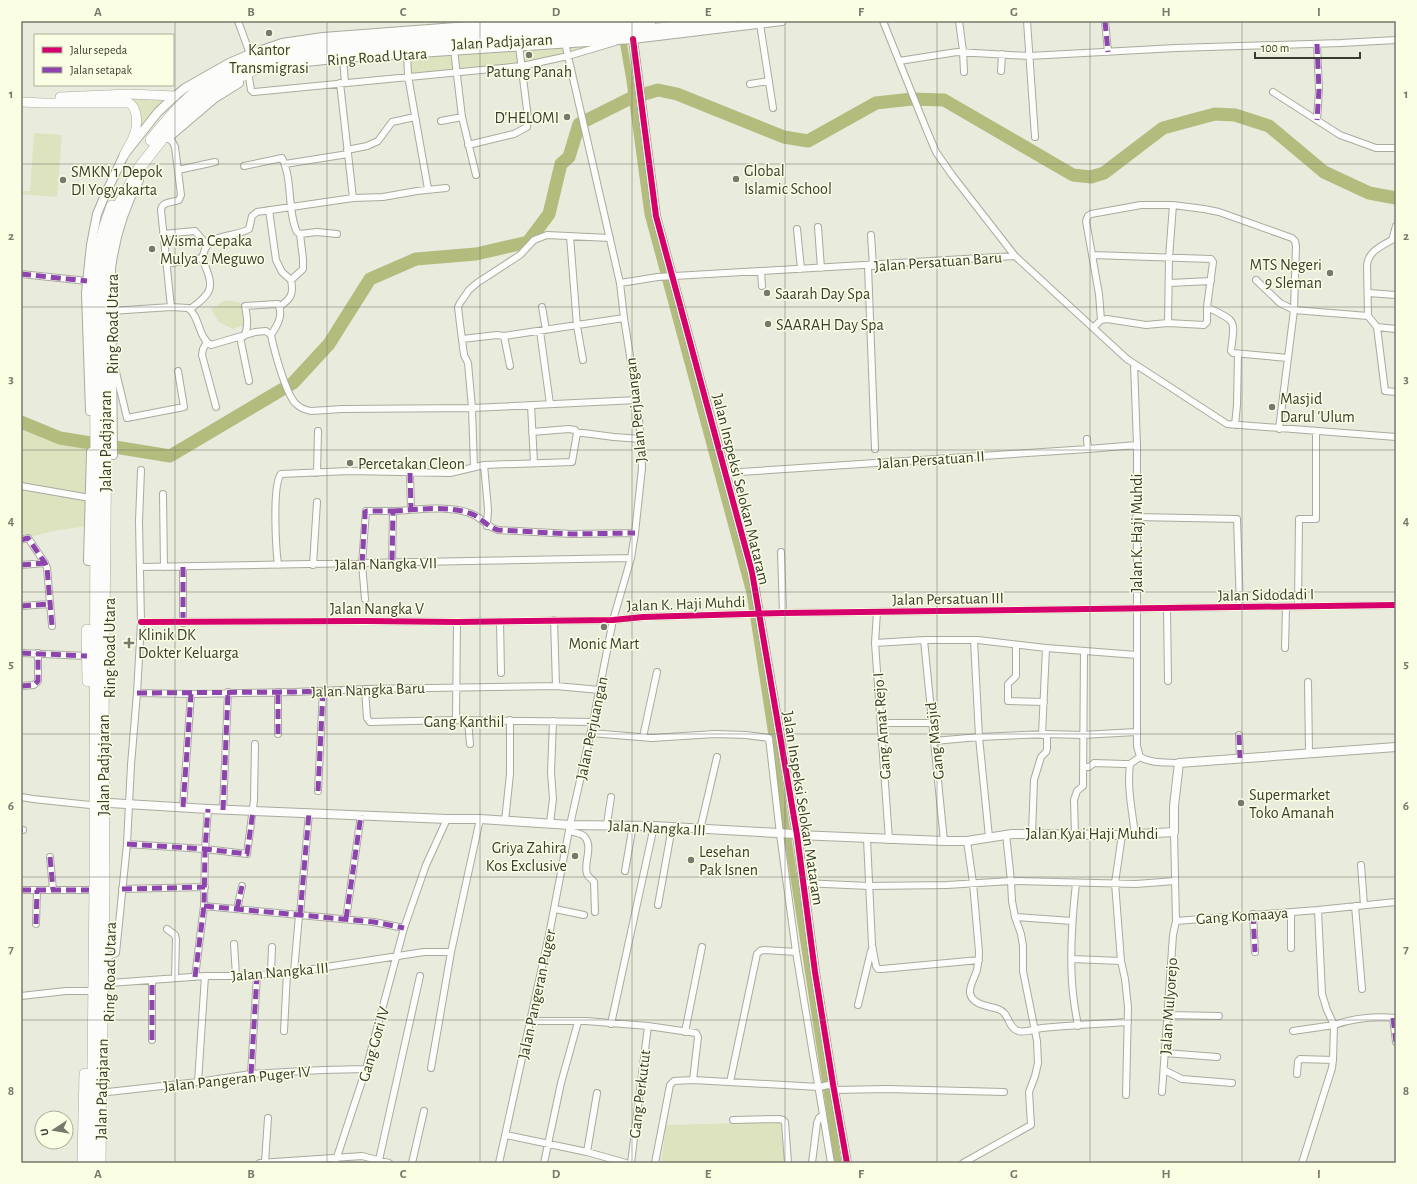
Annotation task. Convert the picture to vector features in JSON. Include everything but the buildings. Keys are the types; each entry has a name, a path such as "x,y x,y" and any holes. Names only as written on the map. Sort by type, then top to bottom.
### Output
{"highway":[{"name":"Jalan Padjajaran","path":"101,428 92,350 96,272 99,249 105,226 113,203 133,164 165,122 183,103 205,84 230,70 259,58 304,46 508,27 624,34 650,21"},
{"name":"Jalan Padjajaran","path":"96,887 105,724 101,455 104,270 119,205 140,166 169,130 187,111 210,93 261,66 279,60 333,52 375,52 624,34 666,25 732,23"},
{"name":"Jalan Padjajaran","path":"100,1163 105,1040 99,902 96,887 92,561 101,455"},
{"name":"Ring Road Utara","path":"82,1163 88,991 96,887 90,805 87,656 92,561"},
{"name":"Ring Road Utara","path":"105,724 110,803 110,983 105,1040 108,1092 106,1163"},
{"name":"Jalan Padjajaran","path":"92,1163 99,902"}],"main road":[{"path":"21,96 43,98 129,94 175,96"},
{"path":"21,102 130,103 135,109 135,134 124,155"}],"street":[{"path":"238,21 250,54"},
{"name":"Ring Road Utara","path":"92,350 86,293 91,245 97,214 124,155 158,112 175,96 204,77 250,54 282,43 305,39 469,24 508,27 539,22 563,21"},
{"name":"Ring Road Utara","path":"101,428 112,352 112,264 122,217 129,199 142,173 155,153 168,138 215,98 249,77 280,66 343,58 375,52 407,53 565,43 624,34 732,23 760,24 782,21"},
{"path":"883,21 936,152 1015,256"},
{"path":"959,21 964,51 964,72"},
{"path":"1027,21 1035,137"},
{"path":"1105,21 1108,52"},
{"path":"760,24 773,108"},
{"path":"249,77 250,90 253,92 522,66 568,56 613,43 624,34"},
{"name":"Jalan Inspeksi Selokan Mataram","path":"624,34 656,216 670,277 752,572 796,834 832,1086 848,1163"},
{"path":"899,60 964,51 1029,56 1176,48 1396,40"},
{"name":"Jalan Perjuangan","path":"565,43 620,283 637,400 642,468 631,558 613,620 591,733 569,828"},
{"path":"1317,44 1319,90 1317,120"},
{"path":"468,145 514,134 527,127 528,118 519,46"},
{"path":"454,50 462,118 476,175"},
{"path":"407,53 408,76 428,189"},
{"path":"1001,71 1002,54"},
{"path":"343,58 342,83 347,152 353,198"},
{"path":"750,84 769,81"},
{"path":"1273,92 1340,135 1376,148 1396,148"},
{"path":"285,164 347,152 376,143 382,138 392,122 415,117"},
{"path":"441,121 462,118"},
{"path":"168,138 172,141 175,147 182,195 179,200 164,204 161,207 171,307"},
{"path":"244,166 279,158 282,158 285,164 296,231 300,234 303,259 302,269 291,280"},
{"path":"178,170 215,162"},
{"path":"190,309 202,301 210,291 211,286 209,276 202,258 207,245 220,238 248,231 251,228 253,214 257,212 353,198 383,197 428,189 446,188"},
{"path":"1101,320 1099,294 1086,221 1088,216 1091,214 1142,205 1173,205 1219,212 1292,238 1295,241 1296,278 1294,310 1279,429"},
{"path":"1168,323 1169,258 1173,205"},
{"path":"269,210 276,260 282,272 291,280 293,288 288,301 279,308"},
{"path":"1396,226 1392,240 1374,251 1368,260 1368,316 1377,327 1385,392 1396,392"},
{"path":"818,227 821,268"},
{"path":"797,229 801,269"},
{"path":"163,234 195,231 207,245"},
{"path":"300,234 317,232 338,234"},
{"path":"871,235 875,449"},
{"path":"474,467 472,408 468,363 464,355 458,307 469,290 477,283 520,255 534,240 547,236 610,238"},
{"path":"570,236 577,326 583,360"},
{"path":"1092,255 1211,259 1212,262 1206,324 1168,323 1146,325 1107,319 1101,320 1092,328"},
{"name":"Jalan Persatuan Baru","path":"620,283 658,277 871,266 1015,256 1092,328 1134,364 1227,424 1396,437"},
{"path":"166,264 202,258"},
{"path":"761,271 762,286"},
{"path":"21,274 87,281"},
{"path":"1256,280 1280,303 1294,310 1368,316"},
{"path":"1169,283 1211,281"},
{"path":"1368,294 1396,295"},
{"path":"242,336 246,332 248,323 245,306 278,304 278,325 271,335"},
{"path":"111,311 171,307 190,309 209,344 214,345 242,336 266,331 271,335 283,375 294,402 300,407 311,412 342,409 472,408 637,400"},
{"path":"542,307 550,404"},
{"path":"1207,307 1228,317 1232,321 1234,326 1231,351 1233,353 1288,358"},
{"path":"462,339 543,331 624,318"},
{"path":"1377,327 1396,329"},
{"path":"242,336 249,381"},
{"path":"504,336 510,366"},
{"path":"208,342 203,349 202,355 216,407"},
{"path":"112,352 127,418 184,407 178,371"},
{"path":"1235,425 1238,354"},
{"name":"Jalan K. Haji Muhdi","path":"1134,364 1137,445 1136,732 1137,746 1140,757"},
{"path":"531,405 534,463"},
{"path":"532,432 573,429 577,433 614,438 641,439"},
{"path":"317,473 318,431"},
{"path":"1298,606 1299,519 1316,519 1316,431"},
{"path":"278,565 275,539 276,503 279,475 349,471 450,473 484,465 572,462 577,433"},
{"path":"1087,439 1088,449"},
{"name":"Jalan Persatuan II","path":"725,473 1137,445"},
{"name":"Ring Road Utara","path":"92,561 90,498 101,455"},
{"path":"484,465 488,526"},
{"path":"110,956 116,953 127,844 128,805 137,694 141,622 139,521 140,470"},
{"path":"410,473 411,510"},
{"path":"21,486 90,498"},
{"path":"163,494 164,567"},
{"path":"313,564 317,502"},
{"path":"365,599 362,564 365,512 367,511 458,510 478,516 488,526 498,530 572,534 635,533"},
{"path":"392,563 393,511"},
{"path":"1136,517 1237,519 1240,607"},
{"path":"21,540 28,538 45,562 47,568 52,626"},
{"path":"781,552 784,613"},
{"name":"Jalan Nangka VII","path":"141,567 631,558"},
{"path":"21,565 45,562"},
{"path":"182,567 183,623"},
{"path":"21,606 50,604"},
{"name":"Jalan Sidodadi I","path":"1136,608 1396,605"},
{"path":"1285,648 1286,607"},
{"name":"Jalan Persatuan III","path":"758,613 1136,608"},
{"path":"1167,608 1168,681"},
{"name":"Gang Amat Rejo I","path":"877,612 875,643 889,840"},
{"name":"Jalan K. Haji Muhdi","path":"613,620 643,617 758,613"},
{"path":"554,620 556,686"},
{"name":"Jalan Nangka V","path":"141,622 457,622 613,620"},
{"path":"500,621 501,673"},
{"path":"456,720 457,622"},
{"path":"875,643 924,640 974,640 1046,648 1137,655"},
{"name":"Gang Masjid","path":"924,640 944,842"},
{"path":"974,640 978,737 989,837"},
{"path":"1016,645 1016,676 1008,684 1008,701 1044,702"},
{"path":"1032,834 1034,780 1041,757 1047,749 1044,702 1046,648"},
{"path":"1075,834 1074,800 1077,791 1083,786 1082,735 1084,651"},
{"path":"21,653 87,656"},
{"path":"21,686 34,685 38,681 38,653"},
{"path":"643,736 657,672"},
{"path":"1308,682 1309,753"},
{"name":"Jalan Nangka Baru","path":"137,694 323,691 365,688 556,686 600,690"},
{"name":"Gang Kanthil","path":"365,688 367,718 370,722 456,720 593,722"},
{"path":"318,791 323,691"},
{"path":"223,810 228,692"},
{"path":"278,692 278,734"},
{"path":"183,807 191,694"},
{"path":"468,720 470,744"},
{"path":"505,821 510,774 510,720"},
{"path":"550,824 553,799 551,772 553,721"},
{"path":"881,723 933,723"},
{"path":"934,741 978,737 1082,735 1136,732"},
{"path":"591,733 657,738 731,734 769,738 796,952 832,1163"},
{"path":"1239,734 1240,758"},
{"path":"127,844 205,849 247,854 253,810 255,744"},
{"path":"1083,767 1089,767 1094,763 1130,764 1140,757 1154,762 1179,763 1396,747"},
{"path":"700,830 717,757"},
{"name":"Jalan Kyai Haji Muhdi","path":"867,839 944,842 967,841 1006,834 1122,835 1174,832 1174,806 1179,763"},
{"path":"1130,764 1128,773 1129,788 1135,834"},
{"path":"21,796 33,799 90,805"},
{"path":"607,824 611,797"},
{"name":"Jalan Nangka III","path":"110,803 223,810 480,819 550,824 569,828 607,824 867,839"},
{"path":"196,977 204,906 205,849 208,809"},
{"path":"294,972 309,813"},
{"path":"346,919 362,815"},
{"path":"204,906 374,922 404,928 426,865 447,819"},
{"path":"431,1068 451,952 480,819"},
{"path":"625,871 633,825"},
{"path":"612,1024 654,826"},
{"path":"658,905 672,827"},
{"path":"569,828 582,835 586,840 588,851 586,872 594,882 595,912"},
{"name":"Jalan Pangeran Puger","path":"499,1163 555,909 569,828"},
{"name":"Gang Komaaya","path":"1174,832 1176,920 1318,910 1396,902"},
{"path":"963,1163 1031,1125 1029,1092 1038,1063 1038,1042 1023,972 1022,940 1012,901 1012,880 1006,834"},
{"path":"1122,835 1115,883 1121,961 1125,979 1128,1022 1126,1095"},
{"path":"867,839 872,945 876,966 882,969 979,960"},
{"path":"967,841 973,883 979,960 970,992 972,999 1000,1010 1006,1014 1012,1027 1017,1030 1024,1031 1128,1022"},
{"path":"50,857 53,890"},
{"path":"1361,865 1364,905"},
{"path":"803,883 869,886 947,885 1012,880 1136,884 1175,881"},
{"path":"1076,883 1072,920 1072,959 1073,992 1078,1026"},
{"path":"237,909 242,886"},
{"path":"21,890 53,890 96,887"},
{"path":"122,889 205,887"},
{"path":"36,924 37,890"},
{"path":"1355,906 1362,989"},
{"path":"555,909 584,915"},
{"path":"1302,1163 1334,1060 1334,1025 1326,1010 1322,994 1318,910"},
{"path":"1291,912 1291,948"},
{"path":"1253,914 1255,952"},
{"path":"1015,917 1072,920"},
{"name":"Jalan Mulyorejo","path":"1162,1092 1173,935 1176,920"},
{"name":"Gang Gori IV","path":"336,1160 366,1069 404,928"},
{"path":"167,929 176,937 175,978"},
{"path":"234,944 236,976"},
{"path":"858,1005 872,945"},
{"path":"271,974 272,947"},
{"path":"685,1032 702,947"},
{"path":"730,1082 757,954 764,950 796,952"},
{"name":"Jalan Nangka III","path":"110,983 205,976 236,976 294,972 424,952 451,952"},
{"path":"1072,959 1121,961"},
{"path":"284,1031 287,972"},
{"path":"252,1074 257,975"},
{"path":"198,1082 205,976"},
{"path":"379,1160 420,976"},
{"path":"152,980 152,1040"},
{"path":"21,996 66,991 88,991"},
{"path":"1168,1015 1219,1016"},
{"path":"1293,1031 1334,1025 1350,1020 1381,1017 1394,1018 1396,1042"},
{"path":"530,1021 648,1026 696,1033 698,1037 694,1080"},
{"path":"544,1163 561,1083 578,1022"},
{"name":"Gang Perkutut","path":"631,1163 648,1026"},
{"path":"1165,1053 1217,1057"},
{"path":"1297,1074 1298,1061 1300,1059 1334,1060"},
{"name":"Jalan Pangeran Puger IV","path":"108,1092 198,1082 252,1074 366,1069"},
{"path":"1164,1070 1182,1079 1232,1083"},
{"path":"655,1163 670,1085 674,1081 694,1080 887,1089 1004,1092"},
{"path":"587,1152 597,1093"},
{"path":"412,1163 424,1110"},
{"path":"812,1163 816,1142 817,1123 823,1114"},
{"path":"268,1118 263,1163 336,1160 362,1156 389,1163"},
{"path":"733,1120 784,1120 788,1163"},
{"path":"506,1135 587,1152 626,1163"}],"green space":[{"path":"617,39 522,66 408,76 407,53"},
{"path":"130,96 170,98 136,134 128,101"},
{"path":"34,133 62,135 57,197 21,194 21,191 30,191"},
{"path":"226,300 238,302 245,306 247,324 233,329 219,322 211,309"},
{"path":"21,428 57,442 89,445 89,496 21,484"},
{"path":"21,489 88,501 87,526 54,531 21,539"},
{"path":"781,1122 785,1163 661,1163 666,1125"}],"waterway":[{"path":"622,35 630,81 648,214 750,593 838,1163"},
{"path":"21,422 60,438 170,456 293,383 329,344 370,279 416,259 476,254 528,242 549,214 561,164 569,157 579,124 631,98 658,90 677,94 784,137 808,141 876,103 912,99 944,100 1073,175 1091,177 1104,173 1163,128 1215,114 1235,115 1269,126 1324,172 1369,193 1396,198"}],"marked path":[{"path":"1105,21 1108,52"},
{"path":"1317,44 1319,90 1317,120"},
{"path":"21,274 87,281"},
{"path":"410,473 411,510"},
{"path":"393,511 451,509 473,514 494,529 498,530 572,534 635,533"},
{"path":"362,564 365,512 367,511 393,511 392,563"},
{"path":"21,540 28,538 47,568 52,626"},
{"path":"21,565 45,563"},
{"path":"183,567 183,623"},
{"path":"21,606 50,604"},
{"path":"21,653 87,656"},
{"path":"21,686 34,685 38,681 38,653"},
{"path":"137,693 294,692 365,689"},
{"path":"318,791 323,691"},
{"path":"223,810 228,692"},
{"path":"278,692 278,734"},
{"path":"183,807 191,694"},
{"path":"1239,735 1240,758"},
{"path":"195,977 204,906 205,849 208,809"},
{"path":"127,844 205,849 247,854 253,811"},
{"path":"300,915 309,813"},
{"path":"346,919 361,815"},
{"path":"50,857 53,890"},
{"path":"237,909 242,886"},
{"path":"122,889 205,887"},
{"path":"21,890 89,890"},
{"path":"36,924 37,890"},
{"path":"204,906 374,922 404,928"},
{"path":"1253,914 1255,952"},
{"path":"251,1074 257,975"},
{"path":"152,980 152,1040"},
{"path":"1393,1018 1396,1042"}],"cycle path":[{"path":"633,39 656,216 752,572 797,835 815,972 847,1163"},
{"path":"141,622 457,622 613,620 643,617 783,613 1396,605"}],"place":[{"name":"Kantor Transmigrasi","path":"269,33"},
{"name":"Patung Panah","path":"529,55"},
{"name":"D'HELOMI","path":"567,117"},
{"name":"Global Islamic School","path":"736,179"},
{"name":"SMKN 1 Depok DI Yogyakarta","path":"63,180"},
{"name":"Wisma Cepaka Mulya 2 Meguwo","path":"152,249"},
{"name":"MTS Negeri 9 Sleman","path":"1330,273"},
{"name":"Saarah Day Spa","path":"767,293"},
{"name":"SAARAH Day Spa","path":"768,324"},
{"name":"Masjid Darul 'Ulum","path":"1272,407"},
{"name":"Percetakan Cleon","path":"350,463"},
{"name":"Monic Mart","path":"604,627"},
{"name":"Klinik DK Dokter Keluarga","path":"129,643"},
{"name":"Supermarket Toko Amanah","path":"1241,803"},
{"name":"Griya Zahira Kos Exclusive","path":"575,856"},
{"name":"Lesehan Pak Isnen","path":"691,860"}]}
